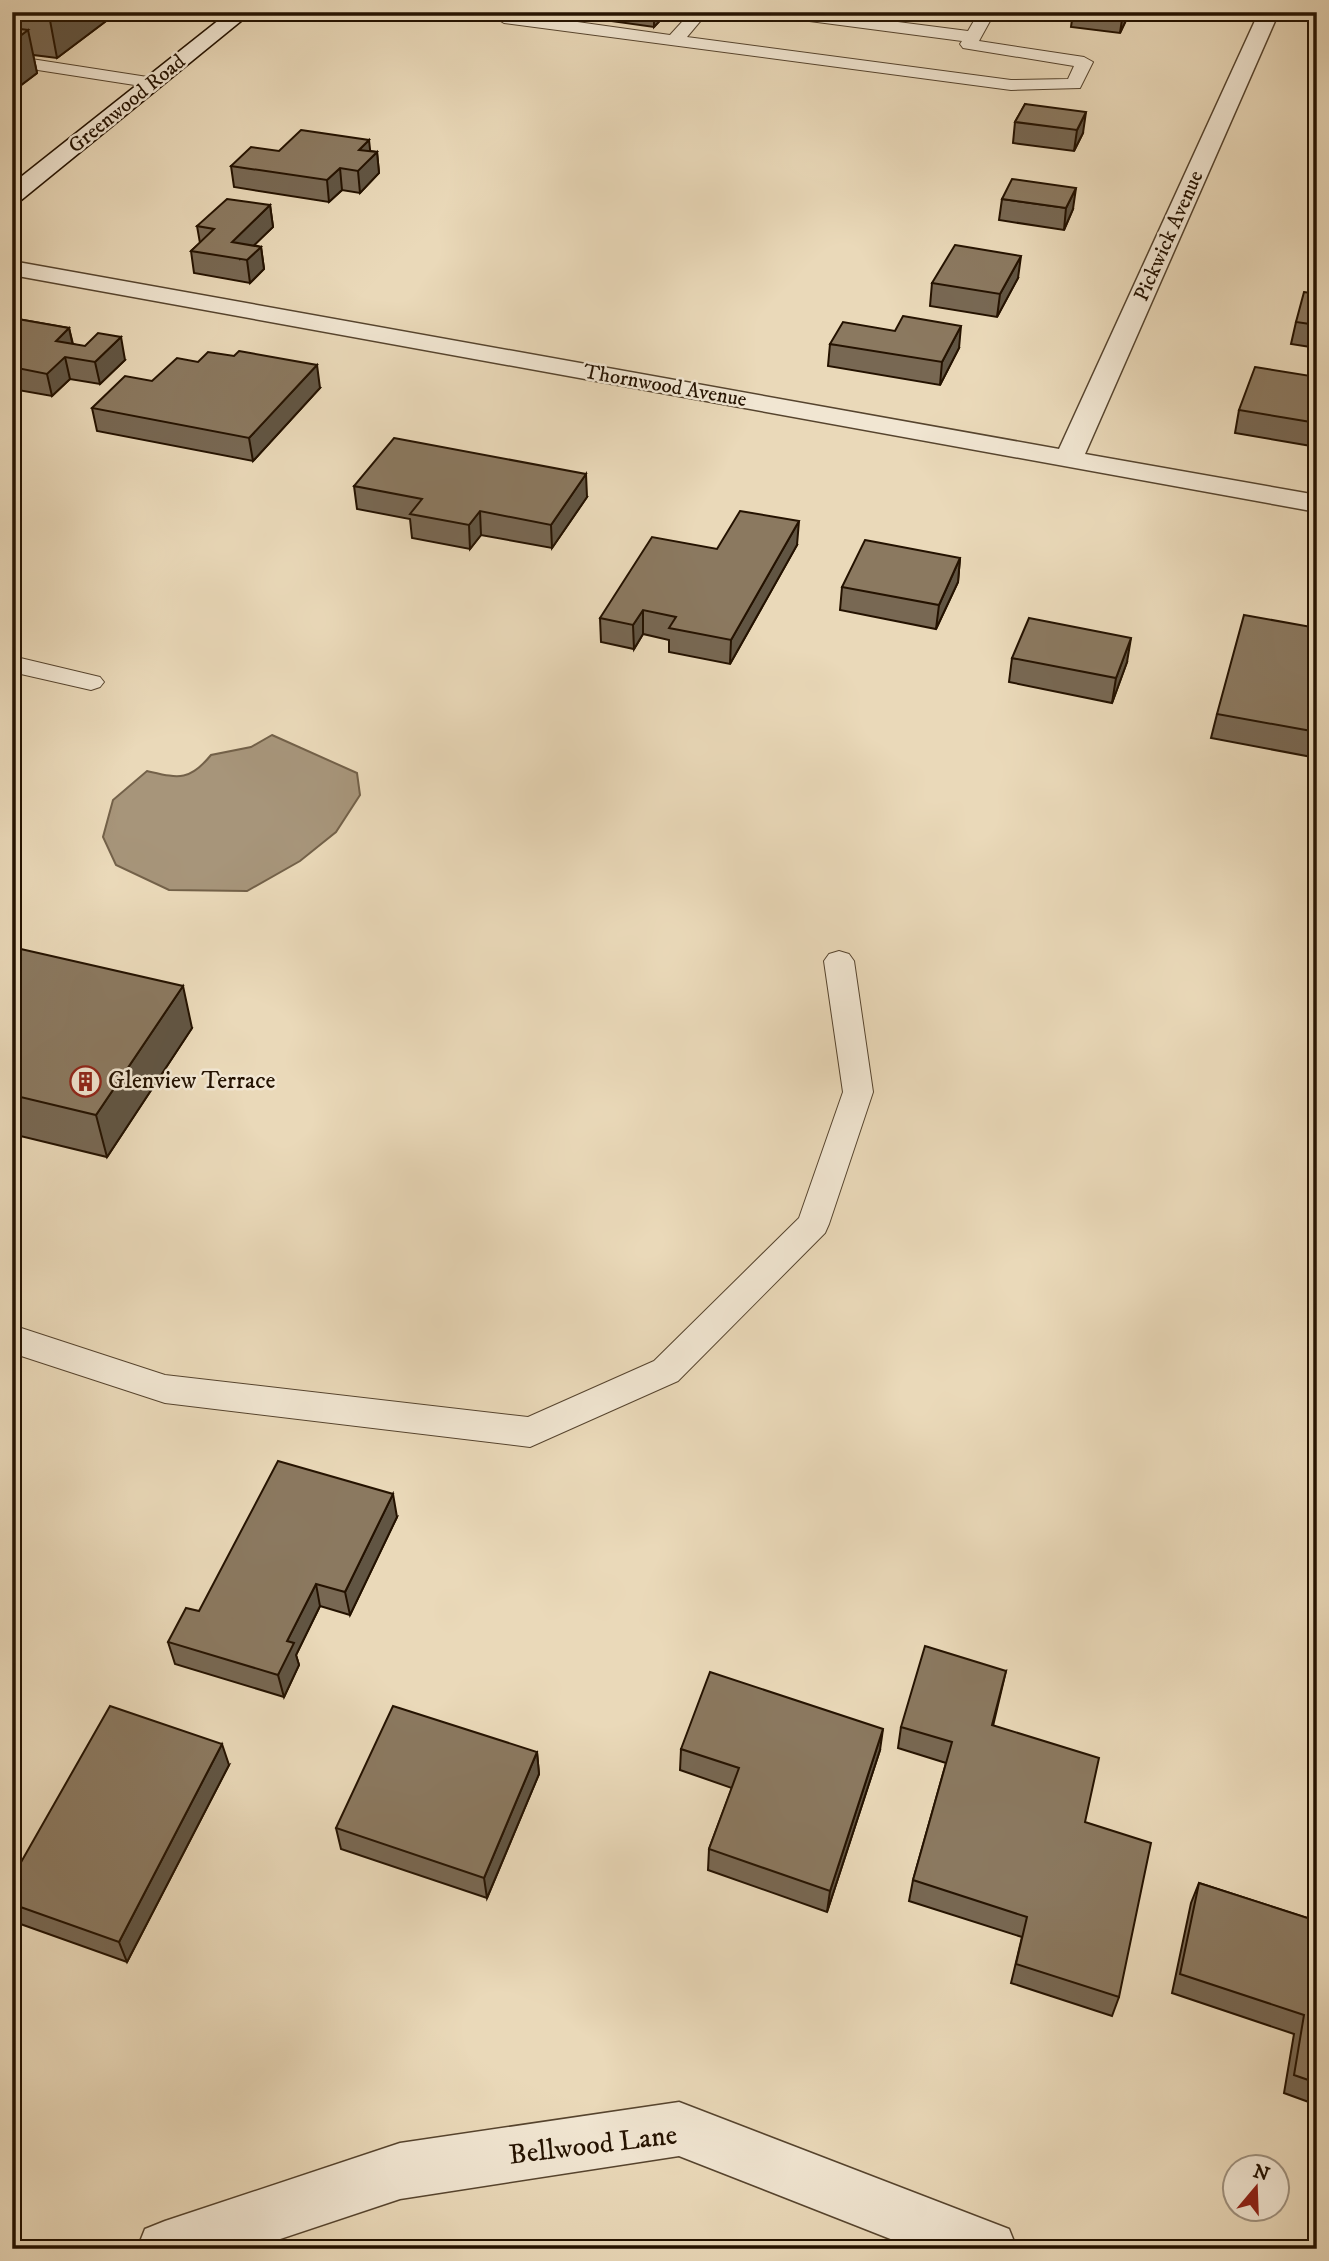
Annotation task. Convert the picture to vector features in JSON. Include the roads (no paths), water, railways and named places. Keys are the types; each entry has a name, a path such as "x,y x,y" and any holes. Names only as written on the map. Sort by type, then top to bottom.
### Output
{"street":[{"name":"Greenwood Road","path":"12,196 242,12"},
{"name":"Pickwick Avenue","path":"1068,460 1269,12"},
{"name":"Thornwood Avenue","path":"12,268 1317,505"},
{"name":"Bellwood Lane","path":"165,2249 224,2238 400,2171 679,2129 989,2249"}],"lane":[{"path":"494,12 504,18 1011,85 1074,85 1084,62 969,44 987,12"},
{"path":"675,40 700,12"},
{"path":"779,12 973,37"},
{"path":"12,61 154,83"},
{"path":"12,664 91,682"},
{"path":"12,1339 165,1390 530,1432 666,1371 813,1224 858,1092 839,961"}],"place":[{"name":"Glenview Terrace","path":"85,1081"}]}
